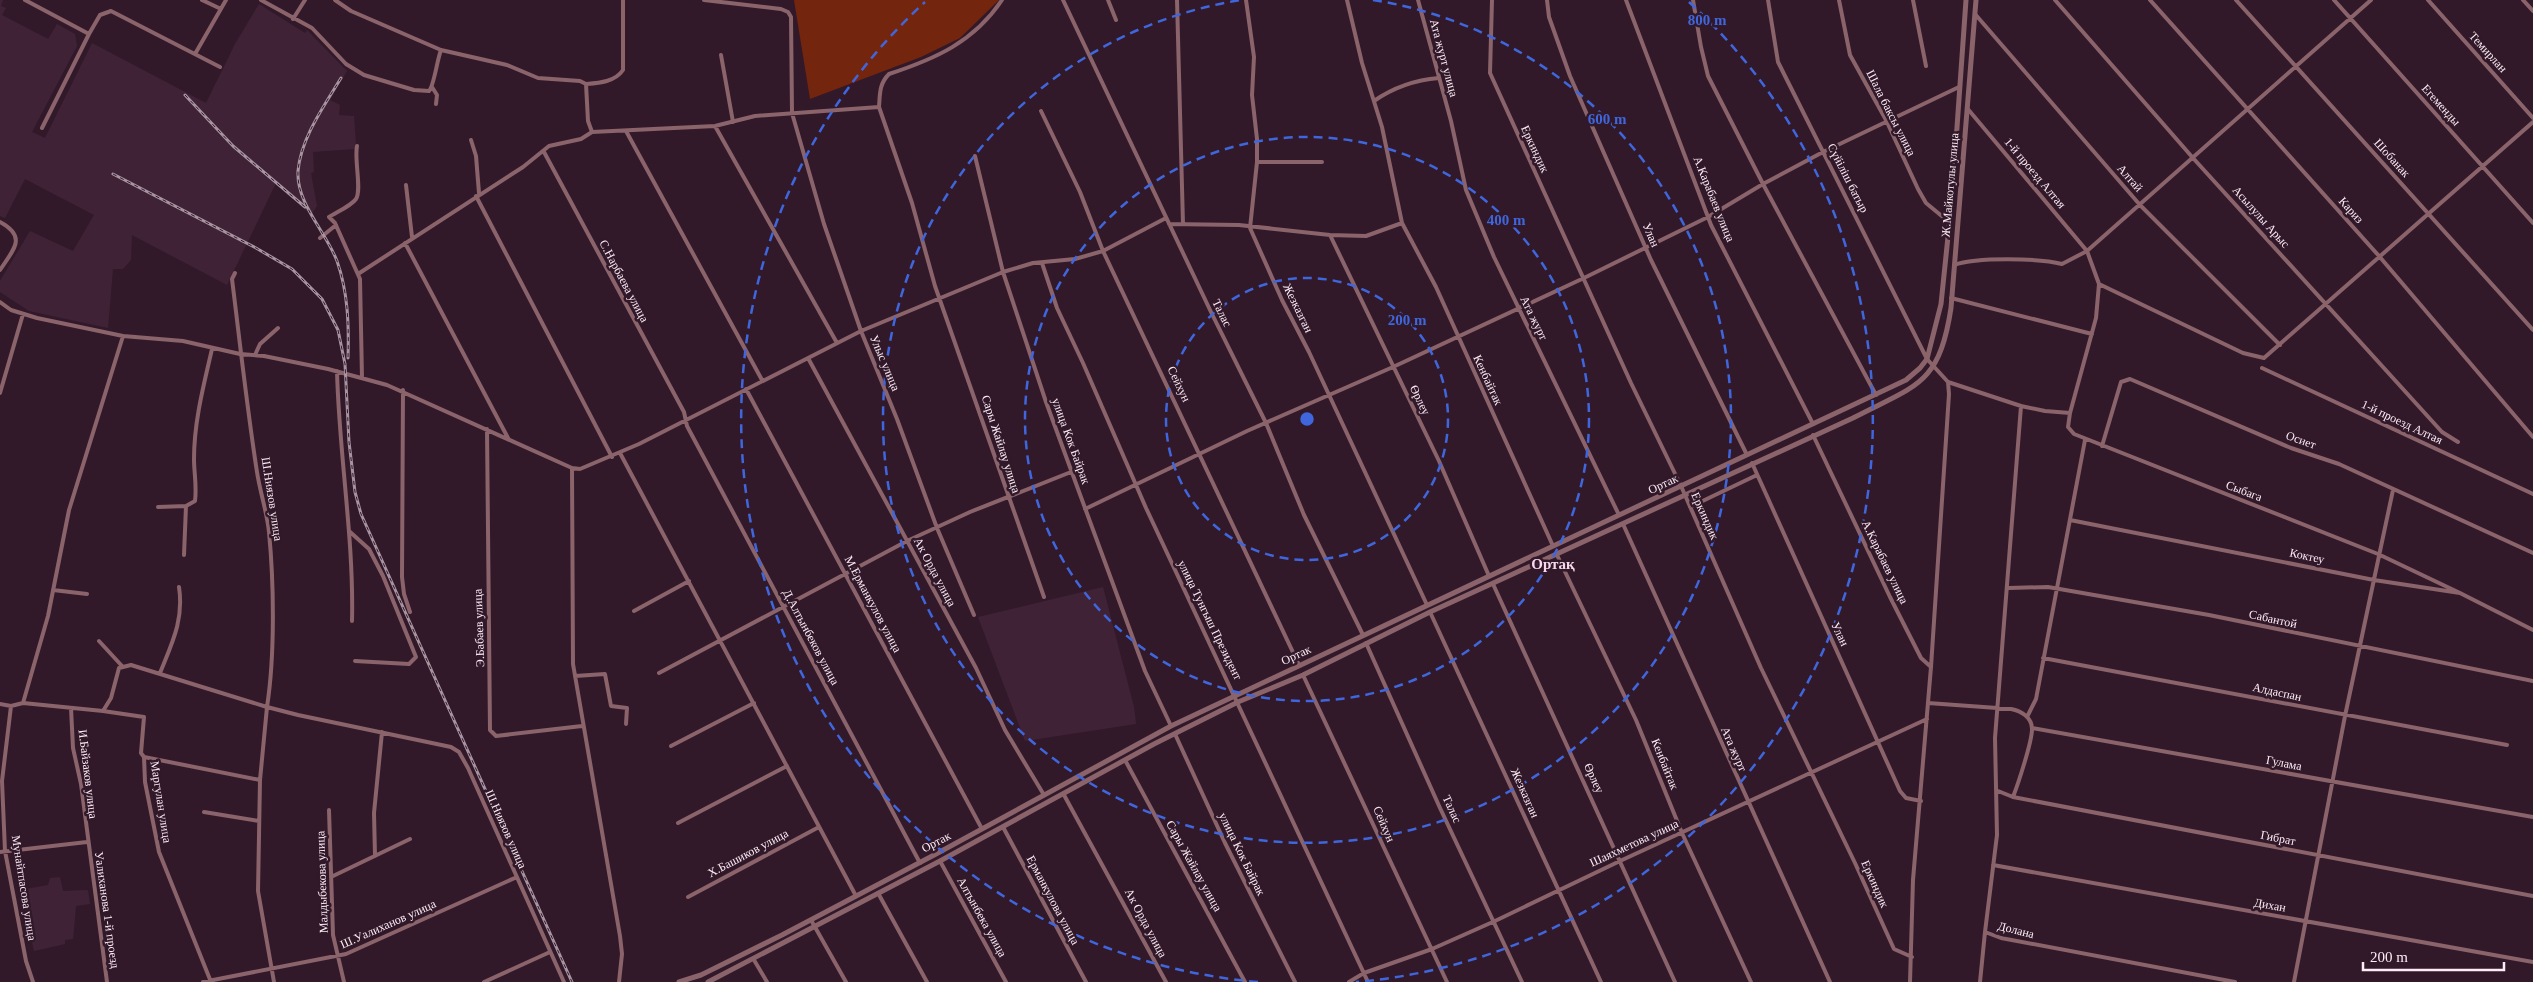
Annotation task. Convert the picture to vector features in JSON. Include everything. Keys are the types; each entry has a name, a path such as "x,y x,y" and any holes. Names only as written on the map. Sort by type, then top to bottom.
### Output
{"street":[{"path":"25,0 89,34"},
{"path":"202,0 221,9"},
{"path":"195,54 226,0"},
{"path":"260,0 312,28 346,64 364,76 423,91 432,87"},
{"path":"293,19 304,0"},
{"path":"335,0 351,11 441,50 507,65 538,78 580,81 586,84 612,80 623,70 623,0"},
{"name":"Улыс улица","path":"704,0 781,9 788,12 791,17 792,113 824,224 861,331 897,419 936,528 974,615"},
{"path":"939,297 912,203 879,108 880,88 882,80 889,74 952,49 992,14 1002,0"},
{"name":"Талас","path":"1063,0 1266,423 1304,515 1363,635"},
{"path":"1108,0 1116,20"},
{"path":"1177,0 1183,224"},
{"path":"1246,0 1254,57 1252,95 1258,139 1250,228"},
{"name":"Кенбайтак","path":"1347,0 1382,127 1402,223 1436,287 1553,546"},
{"name":"Ата журт улица","path":"1418,0 1451,122"},
{"name":"Еркиндик","path":"1492,0 1490,73 1685,494 1761,668 1855,862 1894,949 1912,957"},
{"name":"Улан","path":"1547,0 1549,18 1570,76 1646,248 1747,455"},
{"name":"А.Карабаев улица","path":"1626,0 1708,217 1813,424"},
{"path":"1694,0 1701,47 1708,76 1763,184 1876,395"},
{"name":"Сүйіліш батыр","path":"1768,0 1778,62 1926,359 1933,369 1948,382"},
{"name":"Шала баксы улица","path":"1839,0 1850,55 1886,120 1918,189 1936,213 1949,222"},
{"path":"1913,0 1926,66"},
{"name":"Ж.Майкотулы улица","path":"1926,359 1941,304 1966,0"},
{"name":"Ж.Майкотулы улица","path":"1933,369 1946,338 1952,298 1976,0"},
{"name":"Асылулы Арыс","path":"2055,0 2193,158 2442,432 2458,442"},
{"name":"Кариз","path":"2150,0 2380,256 2533,437"},
{"name":"Шобанак","path":"2236,0 2533,330"},
{"name":"Егеменды","path":"2334,0 2533,223"},
{"path":"1954,265 1968,260 2047,260 2062,264 2088,251 2372,0"},
{"name":"Темирлан","path":"2428,0 2533,118"},
{"path":"2523,0 2533,11"},
{"path":"42,128 100,15 110,11 220,67"},
{"name":"Алтай","path":"1975,14 2140,205 2280,345"},
{"path":"436,104 437,95 432,87 436,61 441,50"},
{"path":"721,55 733,122"},
{"path":"1374,101 1389,90 1439,78"},
{"path":"586,84 588,121 592,132"},
{"path":"1085,509 1266,423 1393,367 1584,278 1708,217 1763,184 1823,152 1886,120 1958,87"},
{"path":"358,274 556,143 582,139 592,132 715,126 755,116 879,108"},
{"name":"1-й проезд Алтая","path":"1967,108 2088,251"},
{"name":"Сейхун","path":"1041,111 1080,192 1103,251 1299,664"},
{"name":"Ата журт","path":"1451,122 1466,190 1518,308 1570,412 1618,515"},
{"path":"2099,284 2243,353 2264,358 2533,122"},
{"path":"715,126 837,343"},
{"path":"626,131 762,380"},
{"path":"471,140 476,156 477,194 612,457"},
{"path":"357,146 355,154 359,194 354,201 329,217 336,225 358,274 360,286 362,378"},
{"path":"1955,150 1963,151"},
{"name":"С.Нарбаева улица","path":"544,152 684,412 685,420"},
{"name":"улица Кок Байрак","path":"975,156 1003,272 1071,472 1145,671 1171,726"},
{"path":"1257,162 1322,162"},
{"path":"406,185 412,237"},
{"path":"0,302 22,314 123,336 183,342 337,371 362,378 403,390 572,468 588,468 861,331 904,314 939,297 1020,266 1075,259 1103,251 1166,218"},
{"path":"0,222 12,230 17,238 17,244 0,270"},
{"path":"1169,224 1239,225 1250,228 1286,229 1330,235 1366,236 1402,223"},
{"path":"320,238 336,225"},
{"name":"Жезказган","path":"1250,228 1427,605"},
{"name":"Өрлеу","path":"1330,235 1439,461 1489,576"},
{"path":"405,243 508,438"},
{"path":"2028,717 2036,699 2085,440 2074,434 2068,426 2096,318 2099,284 2088,251"},
{"name":"улица Тунгыш Президент","path":"1042,263 1058,308 1136,484 1368,982"},
{"name":"Ш.Ниязов улица","path":"235,273 232,279 240,354 257,473 269,530 272,583 270,686 266,707 260,780 258,891 270,968 274,982"},
{"name":"Сары Жайлау улица","path":"939,297 1044,597"},
{"path":"1952,298 2092,334"},
{"path":"0,393 22,314"},
{"path":"255,355 260,344 278,328"},
{"path":"23,703 48,616 69,510 123,336"},
{"path":"158,507 186,506 195,500 194,459 197,418 212,348"},
{"name":"Ак Орда улица","path":"808,358 976,668 1005,730 1044,795"},
{"name":"Ортак","path":"678,982 701,975 811,920 920,863 1171,726 1299,664 1876,395 1906,380 1920,368 1926,359"},
{"name":"1-й проезд Алтая","path":"2262,368 2533,494"},
{"name":"Ортак","path":"708,982 754,960 940,862 1125,760 1238,702 1303,675 1430,612 1813,435 1912,387 1933,369"},
{"path":"337,371 338,413 353,584 352,621"},
{"name":"Осиет","path":"2102,446 2121,382 2130,379 2291,448 2339,464 2533,553"},
{"path":"1910,982 1913,880 1931,667 1949,394 1948,382 2021,406 2045,411 2070,413"},
{"name":"М.Ерманкулов улица","path":"746,389 982,829"},
{"path":"403,390 402,577 404,594 410,612"},
{"name":"Долана","path":"2021,406 1999,708 1995,738 1998,792 1996,835 1984,932 2001,938 2235,982"},
{"name":"Д.Алтынбеков улица","path":"685,420 920,863"},
{"name":"Э.Бабаев улица","path":"487,429 490,730 496,736 582,726"},
{"name":"А.Карабаев улица","path":"1813,435 1921,658 1931,667"},
{"name":"Сыбага","path":"2085,440 2378,554 2460,593"},
{"path":"620,453 856,896"},
{"name":"Улан","path":"1752,463 1900,791 1906,798 1920,801"},
{"path":"572,468 572,632 575,676 582,726 621,945 619,982"},
{"path":"658,673 784,608 907,541 1008,496 1071,472"},
{"path":"1690,507 1758,475"},
{"path":"2294,982 2334,783 2345,716 2393,490"},
{"path":"184,555 186,506"},
{"name":"Коктеу","path":"2070,520 2374,580 2460,593 2533,630"},
{"name":"Ата журт","path":"1622,524 1830,982"},
{"path":"348,531 369,549 416,657 409,664 355,660"},
{"name":"Кенбайтак","path":"1557,554 1636,720 1682,832 1751,982"},
{"path":"634,611 689,582"},
{"name":"Өрлеу","path":"1493,584 1676,982"},
{"name":"Сабантой","path":"2008,588 2048,587 2056,590 2209,616 2533,682"},
{"path":"160,673 175,634 182,607 179,588"},
{"path":"53,590 87,594"},
{"name":"Жезказган","path":"1430,612 1601,982"},
{"path":"0,704 11,706 23,703 103,710 111,698 115,679 119,668 122,666 100,641"},
{"name":"Талас","path":"1366,643 1440,808 1495,921 1522,982"},
{"name":"Алдаспан","path":"2043,658 2507,745"},
{"name":"Ш.Ниязов улица","path":"122,666 132,665 298,716 451,747 459,752 468,768 517,877"},
{"path":"575,676 605,674 611,706 627,708 626,724"},
{"name":"Сейхун","path":"1303,675 1361,795 1397,880 1447,982"},
{"path":"671,746 754,702"},
{"path":"1928,703 2017,710 2028,717 2032,728 2013,797"},
{"name":"Мунайтпасова улица","path":"11,706 2,781 2,851 26,961 33,982"},
{"name":"И.Байзаков улица","path":"71,708 73,748 81,784 86,842"},
{"name":"Маргулан улица","path":"103,710 144,717 141,753 144,758 145,782 159,852 210,981"},
{"name":"Шаяхметова улица","path":"1349,982 1364,973 1432,949 1495,921 1620,860 1748,803 1927,719"},
{"name":"Гулама","path":"2032,728 2533,817"},
{"path":"375,856 374,813 382,732"},
{"name":"улица Кок Байрак","path":"1175,734 1225,843 1295,982"},
{"path":"144,758 260,780"},
{"name":"Сары Жайлау улица","path":"1125,760 1245,982"},
{"path":"678,823 787,766"},
{"name":"Гибрат","path":"1998,792 2020,799 2533,896"},
{"name":"Ак Орда улица","path":"1064,795 1166,982"},
{"name":"Малдыбекова улица","path":"329,810 332,922 337,956 344,982"},
{"path":"204,812 259,821"},
{"name":"Х.Башиков улица","path":"688,896 819,827"},
{"name":"Ерманкулова улица","path":"1003,827 1086,982"},
{"path":"331,877 410,839"},
{"path":"2,851 86,842"},
{"name":"Уалиханова 1-й проезд","path":"86,842 107,982"},
{"name":"Алтынбека улица","path":"940,862 1006,982"},
{"name":"Дихан","path":"1993,865 2004,869 2533,962"},
{"path":"517,877 564,982"},
{"name":"Ш.Уалиханов улица","path":"203,982 337,956 374,944 517,877"},
{"path":"878,893 927,982"},
{"path":"811,920 846,982"},
{"path":"1980,982 1984,932"},
{"path":"484,982 550,952"},
{"path":"754,960 767,982"}],"shaded area":[{"path":"0,0 3,0 1,6 6,8 2,15 48,39 57,24 75,34 77,46 32,132 45,138 92,43 206,103 235,44 259,4 305,33 307,30 347,71 330,100 340,105 339,115 354,116 356,145 354,149 313,152 314,172 311,173 317,206 311,215 276,183 227,285 132,235 131,260 123,269 113,269 108,328 29,311 0,292 0,281 30,231 73,251 94,215 25,179 5,218 0,216"},
{"path":"794,0 999,0 960,38 921,57 810,99"},
{"path":"1103,587 1134,707 1136,724 1025,741 978,617"},
{"path":"60,877 63,891 88,890 90,904 76,906 73,939 65,940 65,944 34,951 20,890 48,885 50,878"}],"railway":[{"path":"341,78 308,134 298,171 299,183 307,206 332,250 341,273 347,309 348,358"},
{"path":"185,95 233,146 305,207"},
{"path":"113,174 256,248 292,269 322,299 338,330 345,364 349,442 355,492 361,514 572,982"}],"district":[{"name":"Ортақ","path":"1553,564"}]}
